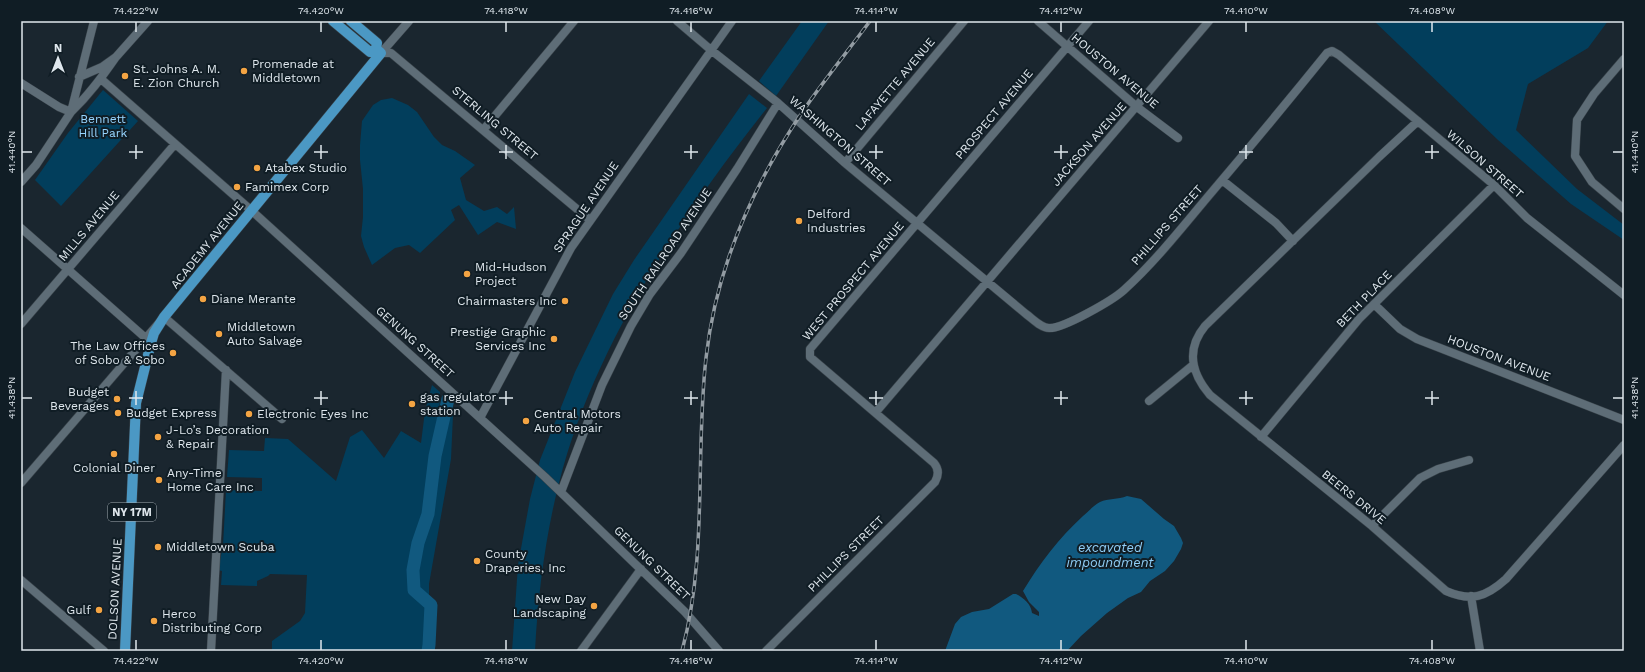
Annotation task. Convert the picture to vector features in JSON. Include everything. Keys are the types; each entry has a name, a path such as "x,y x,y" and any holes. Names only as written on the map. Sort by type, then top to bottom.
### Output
{"main road":[{"path":"333,21 370,52 379,51 377,43 351,21"},
{"name":"ACADEMY AVENUE","path":"164,317 252,211 379,51"},
{"name":"DOLSON AVENUE","path":"125,651 136,403 148,340 164,317"}],"street":[{"path":"71,112 94,21"},
{"path":"21,182 36,165 71,112 87,96 116,57 148,21"},
{"name":"ACADEMY AVENUE","path":"379,51 409,21"},
{"path":"484,129 574,21"},
{"name":"WASHINGTON STREET","path":"677,21 778,103 845,163 987,281"},
{"name":"SPRAGUE AVENUE","path":"480,418 571,248 732,21"},
{"name":"LAFAYETTE AVENUE","path":"845,163 964,21"},
{"name":"HOUSTON AVENUE","path":"1038,21 1137,107 1178,138"},
{"name":"PROSPECT AVENUE","path":"917,223 1089,21"},
{"name":"JACKSON AVENUE","path":"876,412 1209,21"},
{"name":"STERLING STREET","path":"379,51 391,53 484,129 590,220"},
{"name":"WILSON STREET","path":"1332,51 1339,55 1494,185 1527,218 1624,295"},
{"name":"PHILLIPS STREET","path":"987,281 1040,325 1049,328 1059,326 1092,310 1123,291 1222,180 1327,53 1332,51"},
{"path":"79,77 102,67 116,57"},
{"path":"1624,59 1594,94 1577,120 1575,156 1592,182 1624,209"},
{"name":"GENUNG STREET","path":"101,79 252,211 561,492 685,612 719,651"},
{"path":"21,83 59,107 71,112"},
{"name":"SOUTH RAILROAD AVENUE","path":"561,492 599,391 630,326 650,294 681,253 730,180 778,103"},
{"path":"1222,180 1276,223 1293,241 1418,121"},
{"name":"MILLS AVENUE","path":"21,324 174,144"},
{"name":"BETH PLACE","path":"1261,437 1359,319 1494,185"},
{"name":"WEST PROSPECT AVENUE","path":"876,412 809,355 812,346 917,223"},
{"path":"21,228 148,340 21,483"},
{"name":"BEERS DRIVE","path":"1293,241 1205,326 1195,344 1193,365 1199,382 1210,395 1372,526 1446,591 1459,597 1483,595 1494,590 1506,579 1624,445"},
{"name":"HOUSTON AVENUE","path":"1374,304 1400,329 1416,339 1624,420"},
{"path":"164,317 282,418"},
{"path":"1149,401 1193,365"},
{"path":"211,651 226,370"},
{"name":"PHILLIPS STREET","path":"766,651 935,482 938,472 934,463 876,412"},
{"path":"1372,526 1420,478 1438,469 1469,460"},
{"path":"580,651 641,570"},
{"path":"21,580 104,651"},
{"path":"1471,596 1480,651"}],"green space":[{"path":"802,21 829,21 776,96 759,81"},
{"path":"1374,21 1608,21 1588,48 1528,84 1516,130 1577,189 1624,225 1624,240 1571,204 1498,140"},
{"name":"Bennett Hill Park","path":"103,90 138,121 61,206 35,180 68,133"},
{"path":"749,94 767,108 703,193 672,239 617,333 594,383 574,433 554,504 543,567 535,651 512,651 518,565 530,499 540,460 575,372 613,294 634,260"},
{"path":"392,98 408,105 417,112 434,137 442,145 455,151 475,165 460,178 466,200 484,211 497,207 507,214 514,207 516,229 497,222 478,235 459,205 451,210 455,220 420,253 409,245 395,248 372,265 361,236 363,217 363,189 360,160 362,121 373,105 381,100"},
{"path":"432,385 440,392 439,419 445,410 453,415 451,459 429,584 429,613 434,651 272,651 272,641 300,621 305,613 307,575 270,574 257,581 257,586 221,585 222,571 218,570 223,546 226,490 262,491 262,478 227,477 229,450 264,451 265,438 288,439 336,481 350,437 362,430 384,458 401,431 421,443 425,411"}],"water":[{"name":"excavated impoundment","path":"1127,496 1141,499 1174,526 1183,543 1174,561 1165,571 1150,581 1141,592 1128,598 1107,613 1081,636 1067,651 945,651 955,624 961,617 972,612 989,609 1013,594 1016,594 1024,599 1029,604 1032,613 1039,616 1039,612 1029,602 1023,591 1043,561 1066,533 1095,505 1110,499"}],"waterway":[{"path":"428,651 431,605 414,590 413,570 418,543 428,514 435,456 448,399"}],"railway":[{"path":"682,651 690,615 695,578 700,505 703,395 706,358 718,292 740,228 768,168 811,99 870,21"}],"place":[{"name":"Promenade at Middletown","path":"244,71"},
{"name":"St. Johns A. M. E. Zion Church","path":"125,76"},
{"name":"Atabex Studio","path":"257,168"},
{"name":"Famimex Corp","path":"237,187"},
{"name":"Delford Industries","path":"799,221"},
{"name":"Mid-Hudson Project","path":"467,274"},
{"name":"Diane Merante","path":"203,299"},
{"name":"Chairmasters Inc","path":"565,301"},
{"name":"Middletown Auto Salvage","path":"219,334"},
{"name":"Prestige Graphic Services Inc","path":"554,339"},
{"name":"The Law Offices of Sobo & Sobo","path":"173,353"},
{"name":"Budget Beverages","path":"117,399"},
{"name":"gas regulator station","path":"412,404"},
{"name":"Budget Express","path":"118,413"},
{"name":"Electronic Eyes Inc","path":"249,414"},
{"name":"Central Motors Auto Repair","path":"526,421"},
{"name":"J-Lo’s Decoration & Repair","path":"158,437"},
{"name":"Colonial Diner","path":"114,454"},
{"name":"Any-Time Home Care Inc","path":"159,480"},
{"name":"Middletown Scuba","path":"158,547"},
{"name":"County Draperies, Inc","path":"477,561"},
{"name":"New Day Landscaping","path":"594,606"},
{"name":"Gulf","path":"99,610"},
{"name":"Herco Distributing Corp","path":"154,621"}]}
